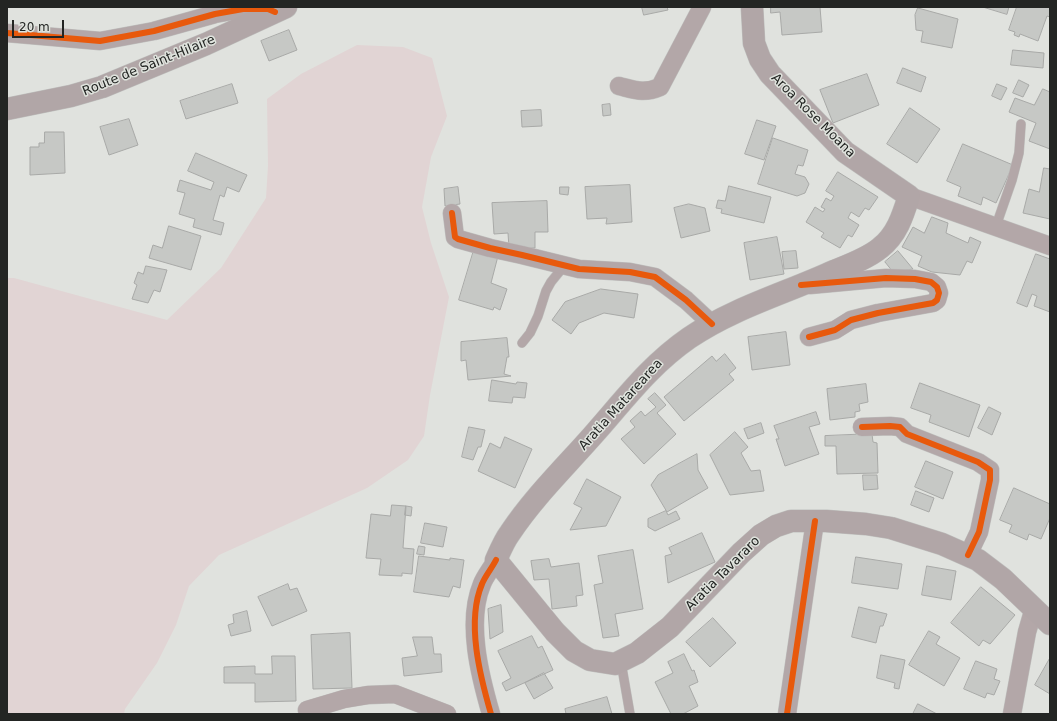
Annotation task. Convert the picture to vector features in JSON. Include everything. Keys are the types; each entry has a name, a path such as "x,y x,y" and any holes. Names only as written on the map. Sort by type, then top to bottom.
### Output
{"main road":[{"name":"Aroa Rose Moana","path":"752,7 754,43 760,59 770,74 845,152 909,196"},
{"name":"Route de Saint-Hilaire","path":"7,109 71,96 102,87 206,44 280,10"},
{"name":"Aratia Matarearea","path":"496,560 508,534 528,508 636,385 664,357 689,338 712,324 857,261 880,248 893,233 900,221 909,196"},
{"name":"Aratia Tavararo","path":"621,662 637,653 670,626 741,552 761,535 776,526 791,521 866,524 891,528 942,544 978,560 1003,579 1050,624"},
{"path":"496,560 523,595 574,652 590,660 615,664 621,662"}],"street":[{"path":"619,86 645,91 650,91 660,87 702,7"},
{"path":"7,33 100,41 154,31 243,9 280,10"},
{"name":"Aroa Rose Moana","path":"909,196 1050,246"},
{"path":"452,213 455,237 458,239 579,269 630,272 655,277 686,300 712,324"},
{"path":"801,285 886,278 915,279 931,282 937,287 939,293 937,300 933,303 878,313 851,320 835,330 809,337"},
{"path":"862,427 900,427 907,434 978,462 990,470 990,480 979,532 968,555"},
{"path":"787,714 815,521"},
{"path":"491,714 478,661 475,629 476,609 482,584 496,560"},
{"path":"1012,714 1027,632 1034,608"},
{"path":"307,710 344,699 368,695 395,694 447,714"}],"lane":[{"path":"996,226 1012,180 1019,153 1021,124"},
{"path":"522,343 530,333 549,286 564,266"},
{"path":"621,662 630,714"}],"shaded area":[{"path":"357,45 403,47 432,58 447,116 431,157 422,207 431,243 449,297 430,395 424,436 408,460 367,488 219,555 189,586 176,625 157,663 125,709 124,714 7,714 7,278 14,278 167,320 221,268 266,198 268,166 267,99 301,74"}],"building":[{"path":"642,7 667,7 668,10 644,15"},
{"path":"771,7 820,7 822,32 782,35 780,12 771,13"},
{"path":"983,7 1009,7 1007,14"},
{"path":"1017,7 1050,7 1050,17 1047,16 1038,41 1020,34 1019,37 1014,35 1015,32 1009,30"},
{"path":"918,8 958,19 952,48 921,42 923,31 916,30 915,15"},
{"path":"289,30 297,50 269,61 261,41"},
{"path":"1013,50 1044,53 1043,68 1011,65"},
{"path":"903,68 926,77 921,92 897,83"},
{"path":"867,74 879,105 833,123 820,90"},
{"path":"1019,80 1029,85 1023,97 1013,93"},
{"path":"232,84 238,103 186,119 180,101"},
{"path":"997,84 1007,88 1001,100 992,96"},
{"path":"1043,89 1050,92 1050,149 1029,141 1036,123 1009,112 1015,98 1034,105"},
{"path":"610,104 611,115 603,116 602,105"},
{"path":"910,108 940,129 917,163 887,144"},
{"path":"541,110 542,126 522,127 521,111"},
{"path":"129,119 138,145 109,155 100,127"},
{"path":"757,120 776,126 764,160 745,154"},
{"path":"45,132 64,132 65,173 30,175 30,147 39,147 39,143 44,143"},
{"path":"773,138 808,150 803,166 798,165 795,174 805,177 809,184 805,193 797,196 758,184"},
{"path":"963,144 1013,165 996,203 983,197 981,205 958,196 961,187 947,181"},
{"path":"196,153 247,175 239,192 227,187 224,197 220,195 213,220 224,223 221,235 193,227 195,219 179,214 185,193 177,191 180,180 211,190 214,182 188,171"},
{"path":"1044,168 1050,169 1050,219 1023,213 1029,189 1039,192"},
{"path":"838,172 878,197 869,210 865,208 859,217 851,212 848,218 859,225 852,237 848,235 840,248 821,237 824,233 806,222 815,207 823,212 825,209 821,207 826,198 831,201 834,196 826,191"},
{"path":"630,185 632,222 606,224 607,218 587,219 585,187"},
{"path":"729,186 771,197 764,223 721,213 722,209 716,208 718,200 725,201"},
{"path":"458,187 460,204 445,206 444,189"},
{"path":"560,187 569,187 568,195 560,194"},
{"path":"547,201 548,232 535,232 535,248 509,248 508,233 494,234 492,203"},
{"path":"689,204 705,208 710,231 681,238 674,208"},
{"path":"932,217 948,223 946,233 968,243 970,237 981,242 972,263 967,261 960,275 932,272 918,266 922,256 902,247 913,227 924,233"},
{"path":"169,226 201,236 191,270 149,258 153,245 162,248"},
{"path":"777,237 784,274 750,280 744,243"},
{"path":"474,250 498,256 491,283 507,289 500,310 494,307 493,310 459,300"},
{"path":"796,251 798,268 784,269 782,252"},
{"path":"898,251 913,269 893,272 885,262"},
{"path":"1036,254 1050,259 1050,312 1034,306 1037,296 1032,294 1027,307 1017,303"},
{"path":"146,266 167,270 160,292 154,290 148,303 132,299 137,285 134,283 138,272 143,274"},
{"path":"601,289 638,294 634,318 604,313 579,323 571,334 552,320 565,302"},
{"path":"786,332 790,365 752,370 748,337"},
{"path":"507,338 509,357 507,357 504,374 511,376 468,380 466,360 461,361 461,342"},
{"path":"725,354 736,368 729,374 734,380 684,421 664,397 712,356 716,361"},
{"path":"492,380 516,384 517,382 527,383 525,398 513,397 512,403 489,401"},
{"path":"920,383 980,405 969,437 929,422 931,415 911,408"},
{"path":"866,384 868,402 859,404 860,411 855,412 855,417 830,420 827,389"},
{"path":"655,393 666,405 657,413 676,434 644,464 621,439 635,427 630,421 641,411 645,416 656,407 648,399"},
{"path":"989,407 1001,413 992,435 978,428"},
{"path":"816,412 820,424 809,427 819,454 785,466 776,439 779,439 774,426"},
{"path":"761,423 764,433 748,439 744,429"},
{"path":"469,427 485,430 481,447 478,447 473,460 462,457"},
{"path":"735,432 748,447 741,453 751,471 760,470 764,491 730,495 710,455"},
{"path":"872,434 873,442 877,443 878,473 837,474 836,446 825,446 825,436"},
{"path":"505,437 532,449 515,488 478,471 490,443 500,448"},
{"path":"697,454 698,470 708,488 667,512 651,485 658,475"},
{"path":"926,461 953,472 943,499 915,487"},
{"path":"863,475 877,475 878,489 864,490"},
{"path":"587,479 621,497 606,526 570,530 582,508 574,504"},
{"path":"1014,488 1050,504 1050,518 1041,539 1029,534 1027,540 1009,532 1012,525 1000,520"},
{"path":"916,491 934,498 929,512 911,505"},
{"path":"392,505 406,506 403,548 414,549 412,574 402,573 402,576 379,575 381,559 366,558 371,514 390,516"},
{"path":"406,506 412,507 411,516 405,515"},
{"path":"666,511 668,515 676,511 680,519 655,531 648,527 648,519"},
{"path":"425,523 447,527 443,547 421,543"},
{"path":"702,533 715,562 668,583 665,556 672,554 669,548"},
{"path":"419,546 425,547 424,555 417,554"},
{"path":"633,550 643,609 615,614 619,636 603,638 594,585 603,583 598,556"},
{"path":"419,556 450,560 450,558 464,560 460,588 453,586 449,597 414,592"},
{"path":"856,557 902,564 898,589 852,583"},
{"path":"549,559 551,567 579,563 583,595 576,596 577,606 552,609 549,579 534,580 531,561"},
{"path":"927,566 956,571 951,600 922,595"},
{"path":"288,584 290,590 297,588 307,611 272,626 258,597"},
{"path":"981,587 1015,615 990,644 983,640 979,646 951,623"},
{"path":"501,605 503,632 490,639 488,609"},
{"path":"859,607 887,614 883,626 880,626 876,643 852,637"},
{"path":"247,611 251,631 231,636 228,625 234,623 233,615"},
{"path":"713,618 736,643 710,667 686,642"},
{"path":"929,631 940,637 936,644 960,658 944,686 909,665"},
{"path":"350,633 352,688 313,689 311,635"},
{"path":"532,636 538,648 542,646 553,670 506,691 502,683 511,678 498,651"},
{"path":"413,637 432,637 434,654 441,654 442,672 404,676 402,658 417,656"},
{"path":"684,654 692,671 694,670 698,682 689,686 698,706 683,714 671,714 655,682 673,673 668,662"},
{"path":"881,655 905,660 899,689 894,688 895,683 877,678"},
{"path":"272,656 295,656 296,701 255,702 255,683 224,683 224,667 255,666 255,674 272,674"},
{"path":"1050,658 1050,694 1035,685"},
{"path":"976,661 997,669 994,679 1000,681 994,695 987,693 985,698 964,689"},
{"path":"544,673 553,688 534,699 525,683"},
{"path":"607,697 612,714 566,714 565,709"},
{"path":"918,704 937,714 913,714"}],"cycle path":[{"path":"7,33 100,41 154,31 215,14 243,9 268,9 275,12"},
{"path":"452,213 455,237 458,239 579,269 630,272 655,277 686,300 712,324"},
{"path":"801,285 886,278 915,279 931,282 937,287 939,293 937,300 933,303 878,313 851,320 835,330 809,337"},
{"path":"862,427 900,427 907,434 978,462 990,470 990,480 979,532 968,555"},
{"path":"787,714 815,521"},
{"path":"491,714 476,649 475,615 477,599 482,584 496,560"}]}
